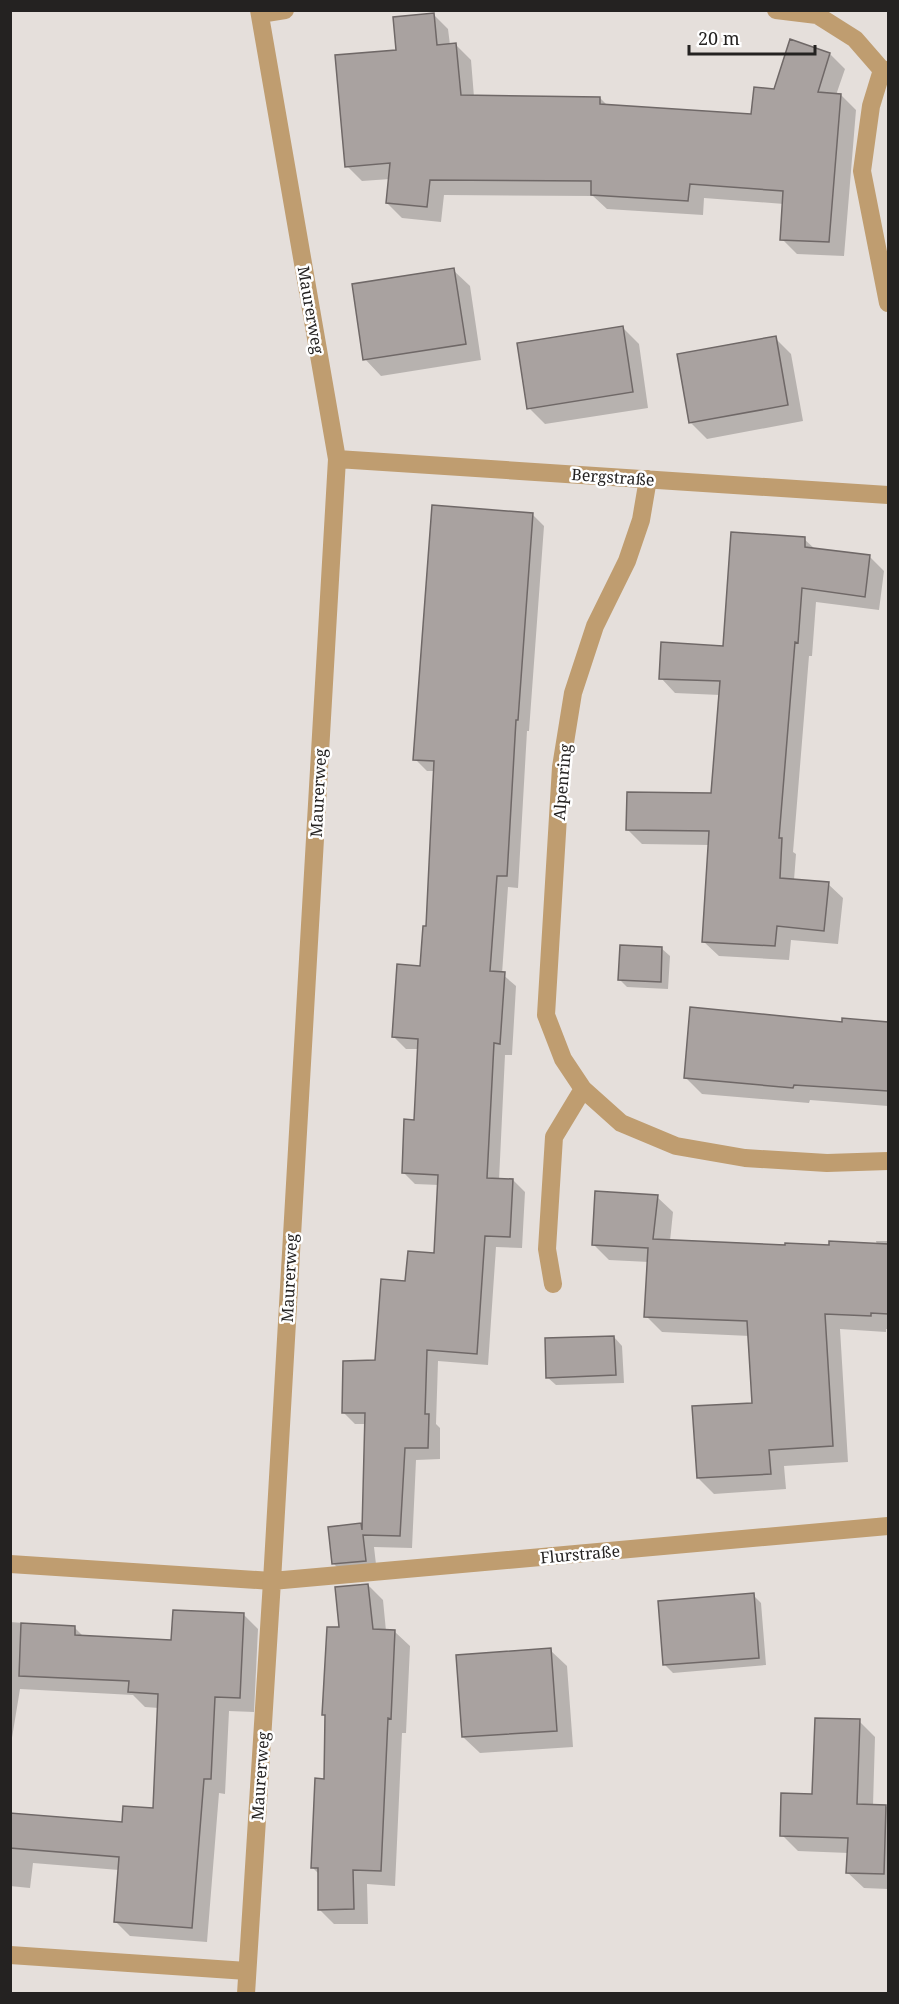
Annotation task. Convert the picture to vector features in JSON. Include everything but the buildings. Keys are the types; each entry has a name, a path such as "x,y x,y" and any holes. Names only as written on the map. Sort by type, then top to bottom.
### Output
{"street":[{"path":"260,12 285,10"},
{"path":"776,10 817,15 855,39 885,70 871,106 862,171 888,303"},
{"name":"Maurerweg","path":"246,1994 337,459 260,12"},
{"name":"Bergstraße","path":"337,459 888,495"},
{"name":"Alpenring","path":"648,479 641,520 627,561 595,626 573,693 561,767 546,1015 563,1059 583,1089 621,1123 676,1146 745,1158 827,1163 888,1161"},
{"path":"553,1284 547,1249 554,1137 583,1089"},
{"name":"Flurstraße","path":"272,1581 888,1526"},
{"path":"10,1564 272,1581"},
{"path":"10,1955 248,1971"}]}
